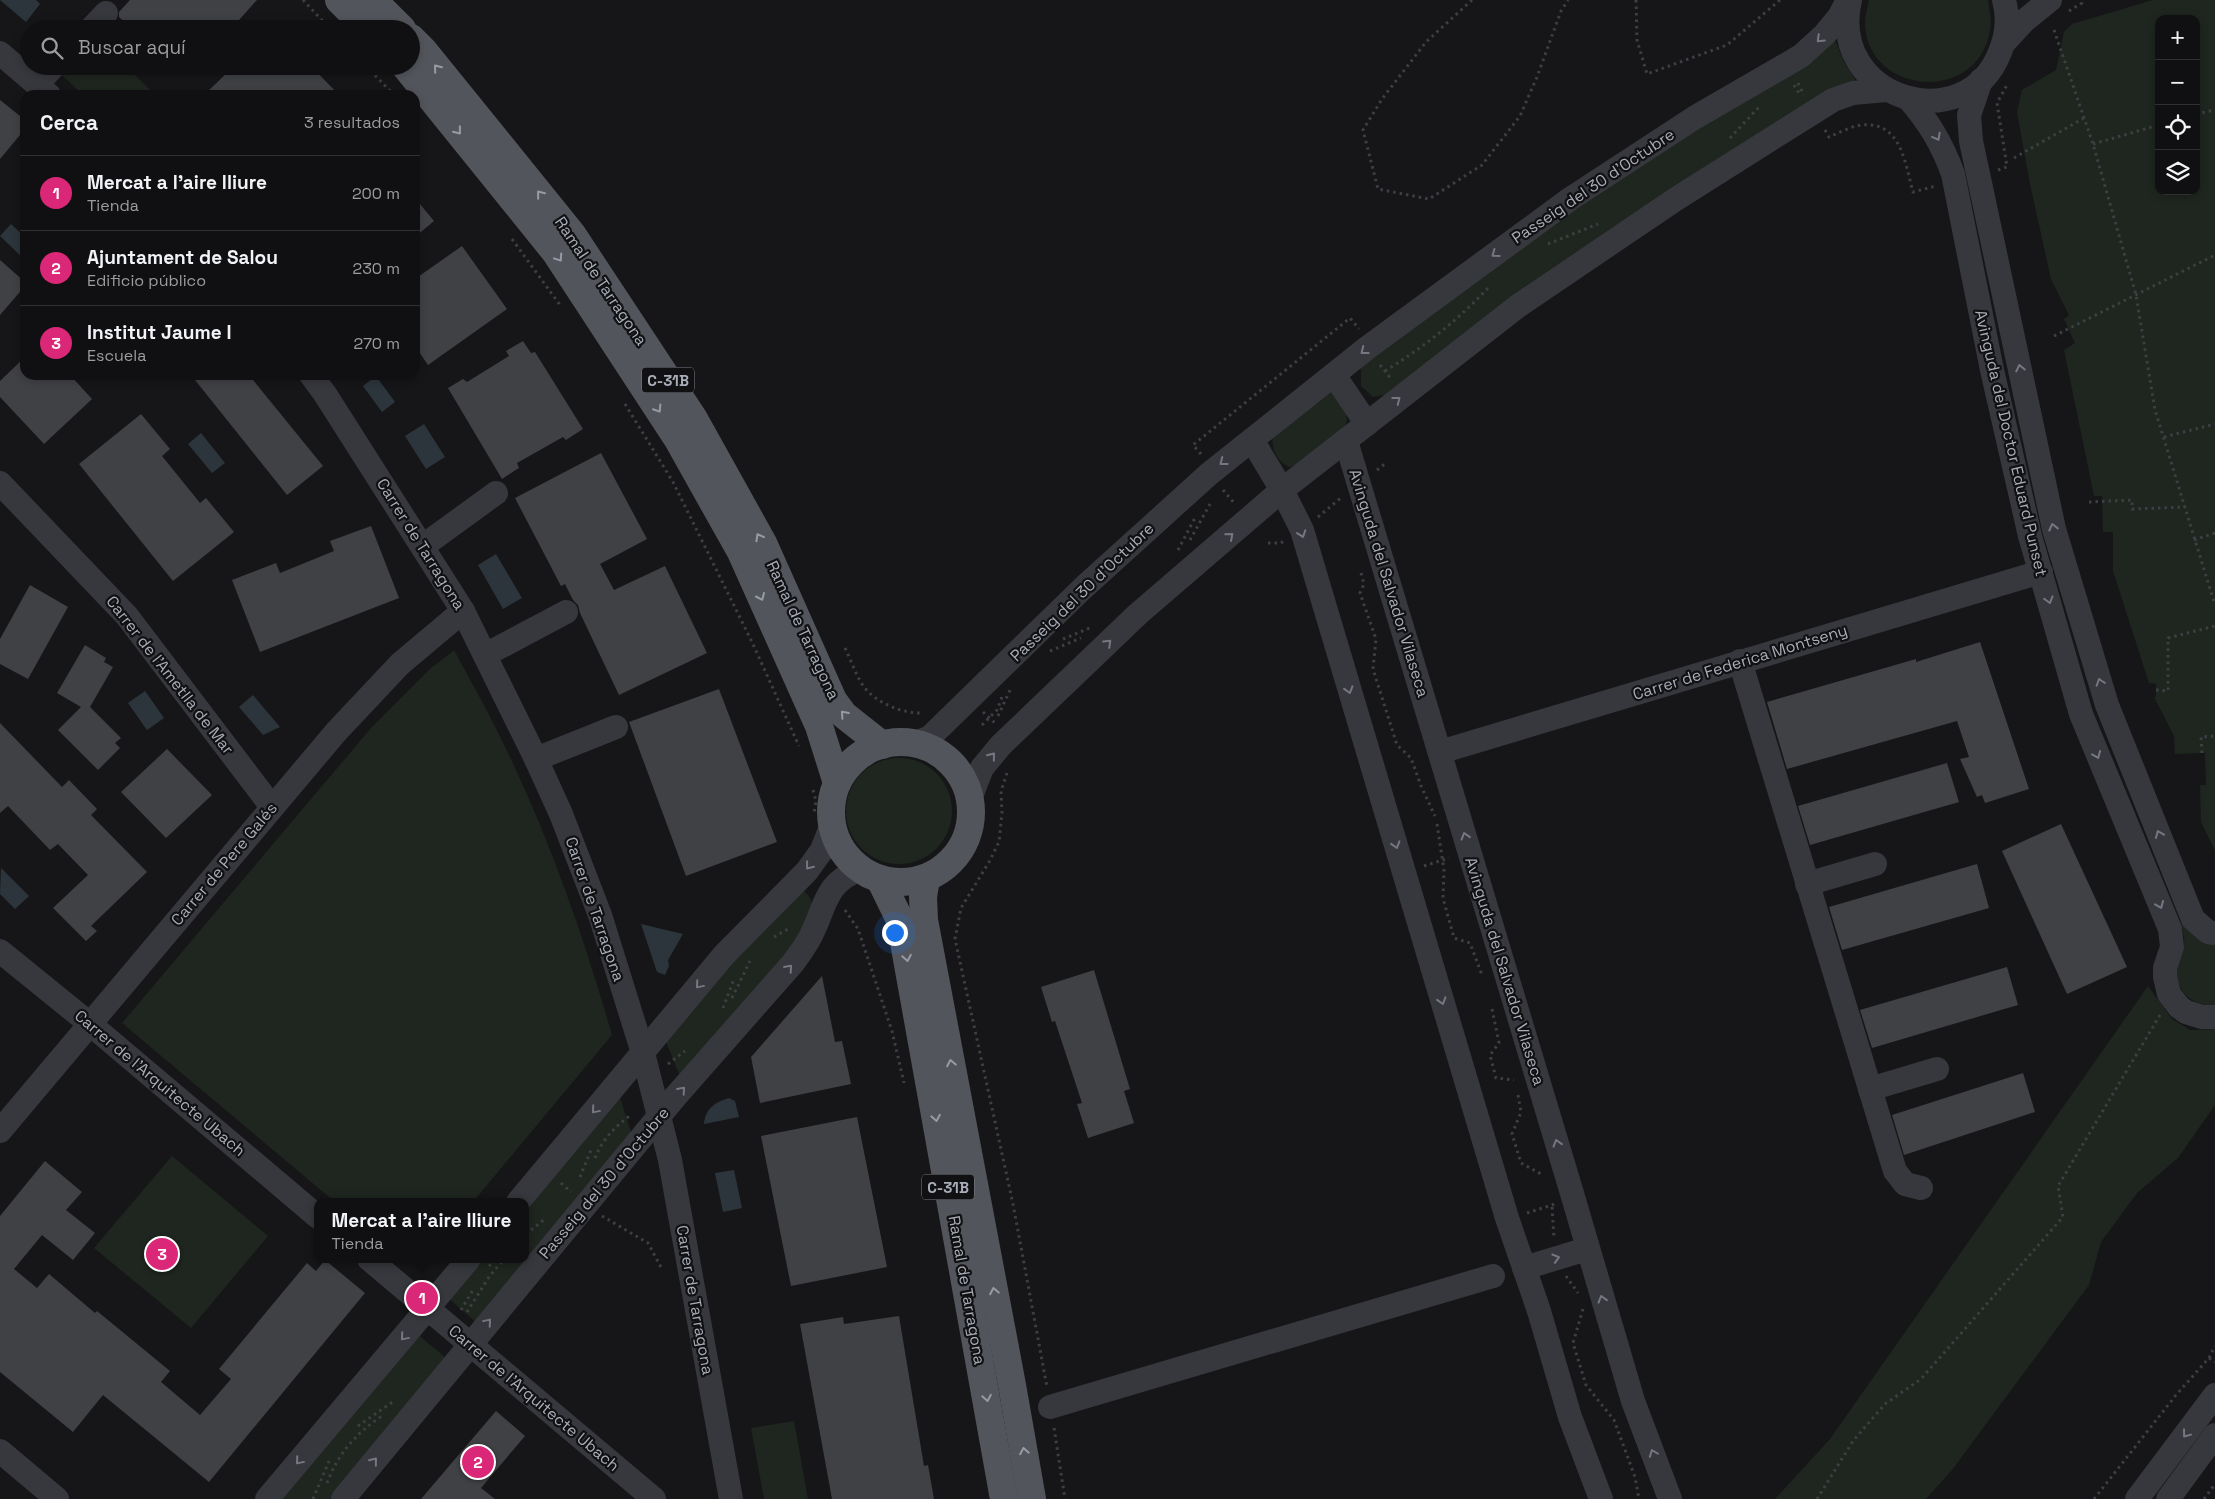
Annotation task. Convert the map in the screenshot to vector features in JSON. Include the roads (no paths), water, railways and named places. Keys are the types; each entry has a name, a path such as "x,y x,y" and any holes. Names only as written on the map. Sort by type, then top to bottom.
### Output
{"main road":[{"path":"339,0 359,20"},
{"path":"373,0 393,20"},
{"name":"Ramal de Tarragona","path":"420,47 572,234 694,419 763,543 833,700 844,715 882,745"},
{"name":"Ramal de Tarragona","path":"412,75 556,253 677,438 741,552 819,726 824,783"},
{"name":"C-31B","path":"913,744 939,754 960,773 970,799 971,819 967,838 957,855 943,868 926,878 911,882 896,882 870,874 846,856 823,821 832,804 824,783 845,770 855,759 882,745 913,744"},
{"name":"Ramal de Tarragona","path":"870,874 900,920 1004,1499"},
{"name":"Ramal de Tarragona","path":"926,878 924,920 1009,1366 1032,1499"}],"street":[{"path":"1849,0 1847,23 1852,49 1865,72 1886,90 1908,98 1939,100 1968,89 1981,80 1994,63 2003,44 2007,17 2004,0"},
{"name":"Passeig del 30 d'Octubre","path":"913,744 930,737 974,710 1083,588 1209,474 1334,375 1570,199 1694,118 1801,56 1825,34 1839,17 1849,0"},
{"path":"2003,44 2024,21 2050,0"},
{"path":"0,53 20,69"},
{"path":"27,75 44,89 50,75"},
{"name":"Avinguda del Doctor Eduard Punset","path":"1981,80 1970,116 1971,141 2054,530 2111,714 2193,919 2208,932 2215,933"},
{"path":"970,799 998,733 1282,490 1518,306 1676,199 1833,100 1853,93 1886,90"},
{"name":"Avinguda del Doctor Eduard Punset","path":"1908,98 1936,134 1944,149 1952,174 1992,370 2030,536 2081,714 2170,928 2172,947 2165,968 2165,977 2171,997 2179,1007 2194,1015 2215,1017"},
{"path":"1334,375 1367,424"},
{"name":"Carrer de Tarragona","path":"314,380 423,546 463,611 561,814 600,915 643,1053 672,1170 732,1499"},
{"path":"1252,440 1282,490 1302,530 1506,1214 1570,1417 1601,1499"},
{"name":"Avinguda del Salvador Vilaseca","path":"1346,441 1633,1401 1670,1499"},
{"name":"Carrer de l'Ametlla de Mar","path":"0,483 127,616 272,807"},
{"path":"423,546 496,492"},
{"name":"Carrer de Federica Montseny","path":"1440,752 2041,572"},
{"name":"Carrer de Pere Galés","path":"0,1130 336,732 400,664 463,611"},
{"path":"484,655 566,612"},
{"path":"1740,661 1895,1172 1905,1184 1921,1188"},
{"path":"536,759 616,727"},
{"path":"521,1198 724,955 807,870 822,850 823,821"},
{"path":"1808,884 1875,864"},
{"name":"Passeig del 30 d'Octubre","path":"343,1499 676,1097 793,963 805,946 831,890 845,875 870,874"},
{"name":"Carrer de l'Arquitecte Ubach","path":"0,951 90,1024 314,1214"},
{"path":"1870,1089 1937,1069"},
{"path":"1524,1268 1587,1248"},
{"name":"Carrer de l'Arquitecte Ubach","path":"373,1263 654,1499"},
{"path":"267,1499 427,1309 478,1265"},
{"path":"1050,1407 1492,1276"},
{"path":"2137,1499 2215,1395"},
{"path":"2168,1499 2215,1435"},
{"path":"0,1450 57,1499"}],"place":[{"name":"Institut Jaume I","path":"162,1254"},
{"name":"Mercat a l'aire lliure","path":"422,1298"},
{"name":"Ajuntament de Salou","path":"478,1462"}]}
